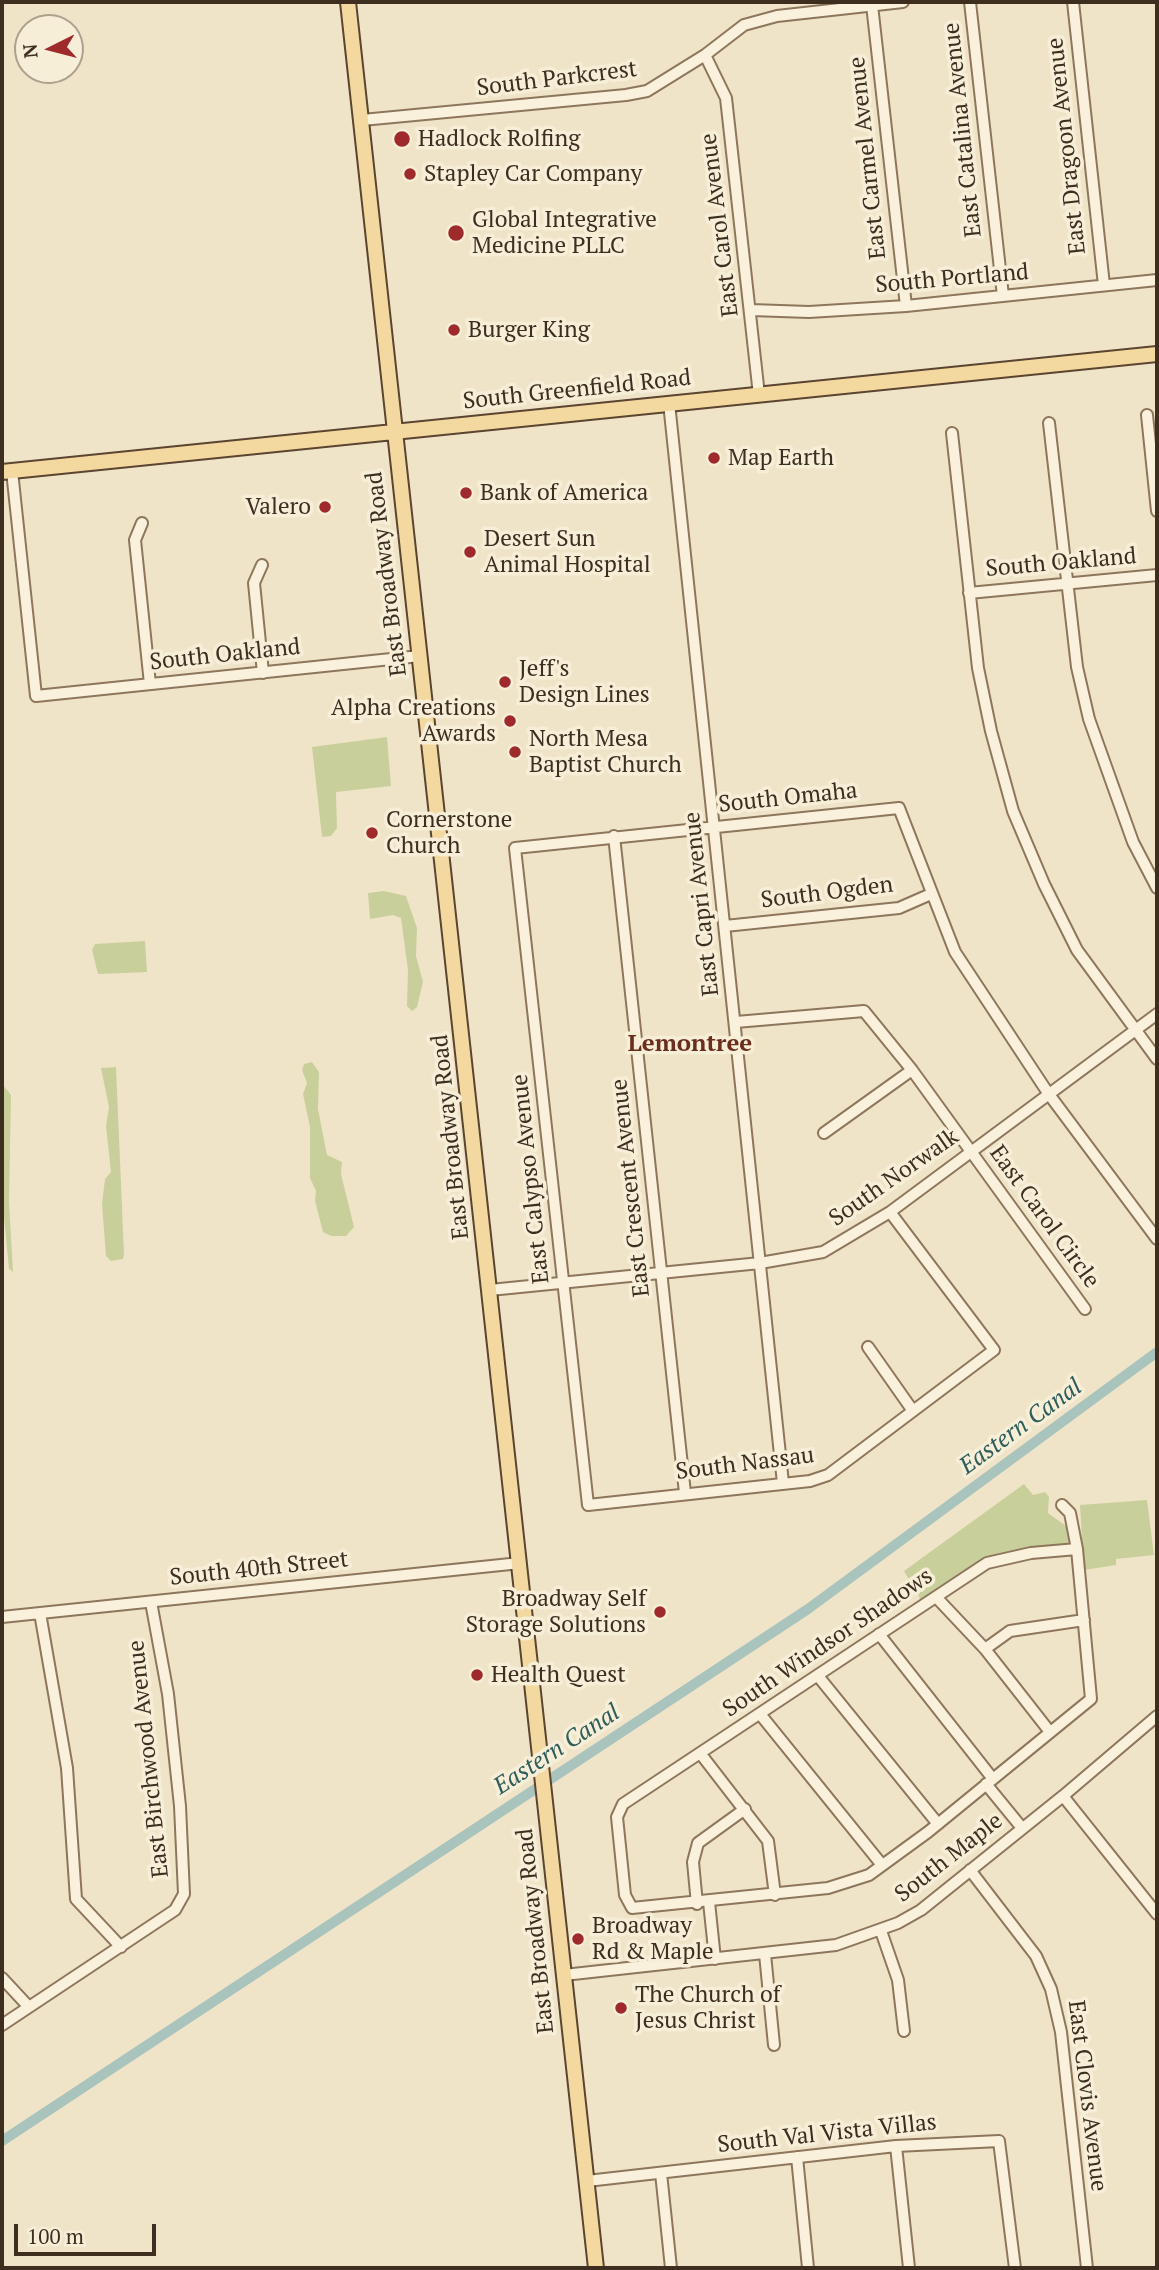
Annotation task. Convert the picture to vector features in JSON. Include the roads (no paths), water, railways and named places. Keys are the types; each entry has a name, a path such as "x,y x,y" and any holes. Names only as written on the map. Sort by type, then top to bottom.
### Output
{"main road":[{"name":"East Broadway Road","path":"348,2 596,2268"},
{"name":"South Greenfield Road","path":"7,471 1157,354"}],"street":[{"name":"South Parkcrest","path":"362,120 647,91 705,55 744,25 812,6 903,2"},
{"name":"East Catalina Avenue","path":"970,2 1003,296"},
{"name":"East Dragoon Avenue","path":"1073,2 1104,285"},
{"name":"East Carmel Avenue","path":"872,5 906,306"},
{"name":"East Carol Avenue","path":"705,55 726,98 759,395"},
{"name":"South Portland","path":"751,310 809,312 906,306 1157,280"},
{"name":"East Capri Avenue","path":"669,403 783,1483"},
{"path":"1147,415 1157,511"},
{"path":"1049,423 1077,667 1089,719 1128,831 1157,888"},
{"path":"952,433 980,680 1013,811 1044,884 1077,950 1157,1059"},
{"name":"South Oakland","path":"7,471 36,696 420,656"},
{"path":"142,523 135,540 150,684"},
{"path":"262,565 254,583 263,673"},
{"name":"South Oakland","path":"969,593 1157,575"},
{"name":"South Omaha","path":"515,848 899,808 931,894"},
{"name":"East Crescent Avenue","path":"614,836 685,1493"},
{"name":"East Calypso Avenue","path":"515,848 588,1505"},
{"path":"931,894 955,952 1048,1093 1157,1240"},
{"name":"South Ogden","path":"725,926 899,908 931,894"},
{"path":"736,1022 864,1011 912,1070 969,1151"},
{"name":"South Norwalk","path":"490,1290 760,1263 822,1252 890,1212 1157,1014"},
{"path":"824,1133 912,1070"},
{"name":"East Carol Circle","path":"969,1151 1085,1309"},
{"name":"South Nassau","path":"588,1505 810,1481 828,1475 994,1350 890,1212"},
{"path":"868,1347 913,1411"},
{"path":"745,1809 698,1843 693,1862 697,1904 775,1895 851,1881 869,1875 938,1824 1091,1699 1077,1549 1070,1513 1062,1504"},
{"name":"South Windsor Shadows","path":"697,1904 632,1908 625,1895 618,1811 623,1804 987,1563 1031,1553 1077,1549"},
{"name":"South 40th Street","path":"2,1617 520,1563"},
{"path":"936,1597 985,1649 1050,1732"},
{"name":"East Birchwood Avenue","path":"121,1947 175,1910 184,1894 180,1806 168,1695 150,1602"},
{"path":"2,2025 121,1947 76,1899 67,1768 40,1613"},
{"path":"985,1649 1010,1631 1084,1620"},
{"path":"879,1634 990,1781 1022,1828"},
{"path":"818,1676 938,1824"},
{"path":"760,1714 882,1866"},
{"name":"South Maple","path":"565,1975 836,1945 881,1931 921,1910 1156,1720"},
{"path":"700,1753 768,1841 775,1895"},
{"path":"1063,1796 1157,1914"},
{"name":"East Clovis Avenue","path":"970,1870 1029,1946 1051,1989 1061,2032 1087,2268"},
{"path":"709,1902 715,1959"},
{"path":"881,1931 898,1980 904,2032"},
{"path":"765,1954 774,2045"},
{"path":"2,1978 29,2006"},
{"name":"South Val Vista Villas","path":"587,2181 896,2146 999,2141 1015,2268"},
{"path":"896,2146 909,2268"},
{"path":"797,2157 808,2268"},
{"path":"661,2173 671,2268"}],"waterway":[{"name":"Eastern Canal","path":"2,2141 808,1609 1157,1352"}],"place":[{"name":"Hadlock Rolfing","path":"402,139"},
{"name":"Stapley Car Company","path":"410,174"},
{"name":"Global Integrative Medicine PLLC","path":"456,233"},
{"name":"Burger King","path":"454,330"},
{"name":"Map Earth","path":"714,458"},
{"name":"Bank of America","path":"466,493"},
{"name":"Valero","path":"325,507"},
{"name":"Desert Sun Animal Hospital","path":"470,552"},
{"name":"Jeff's Design Lines","path":"505,682"},
{"name":"Alpha Creations Awards","path":"510,721"},
{"name":"North Mesa Baptist Church","path":"515,752"},
{"name":"Cornerstone Church","path":"372,833"},
{"name":"Broadway Self Storage Solutions","path":"660,1612"},
{"name":"Health Quest","path":"477,1675"},
{"name":"Broadway Rd & Maple","path":"578,1939"},
{"name":"The Church of Jesus Christ","path":"621,2008"}],"district":[{"name":"Lemontree","path":"690,1044"}]}
